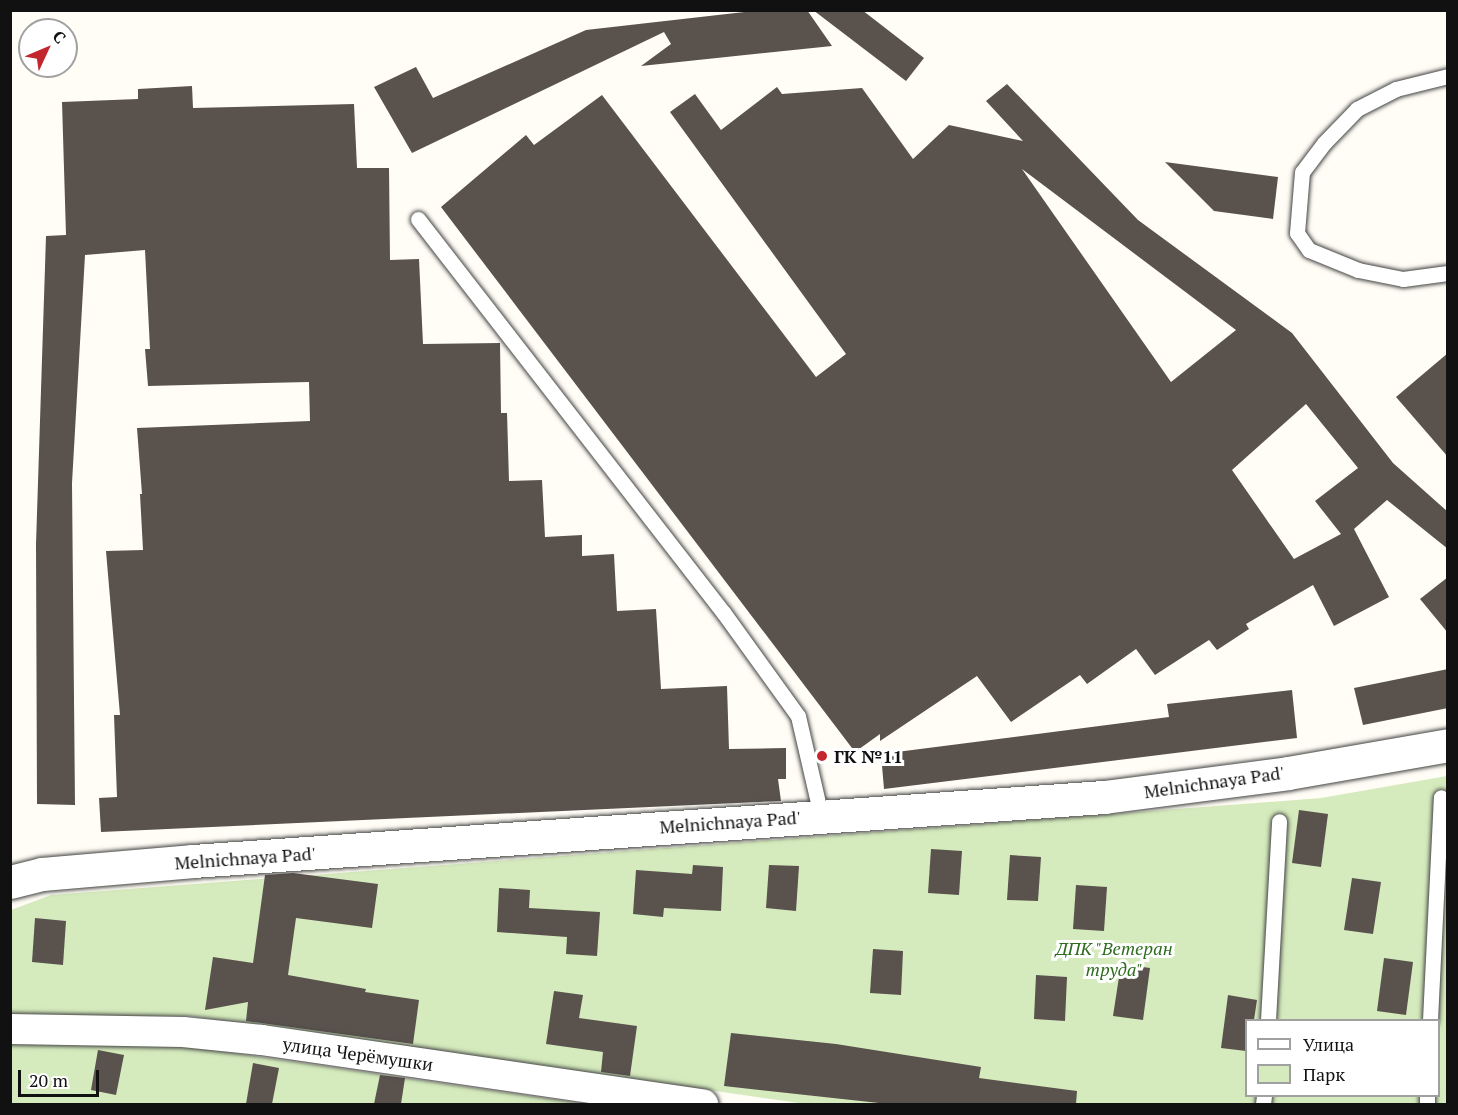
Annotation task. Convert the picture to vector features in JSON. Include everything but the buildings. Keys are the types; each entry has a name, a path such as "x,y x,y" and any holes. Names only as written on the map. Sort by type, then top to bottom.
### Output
{"street":[{"name":"Melnichnaya Pad'","path":"10,882 42,874 181,862 1104,797 1288,772 1448,745"},
{"name":"улица Черёмушки","path":"10,1029 183,1032 262,1040 703,1104"}],"lane":[{"path":"1448,76 1396,89 1357,109 1324,143 1302,172 1297,233 1308,250 1358,270 1403,279 1448,273"},
{"path":"418,219 723,612 798,716 821,816"},
{"path":"1430,1019 1441,797"},
{"path":"1268,1019 1280,821"}],"green space":[{"name":"ДПК \"Ветеран труда\"","path":"1447,776 1447,1104 806,1104 192,1016 11,1016 11,910 51,895 1321,798"},
{"path":"11,1043 178,1045 585,1104 11,1104"}],"place":[{"name":"ГК №11","path":"822,756"}]}
